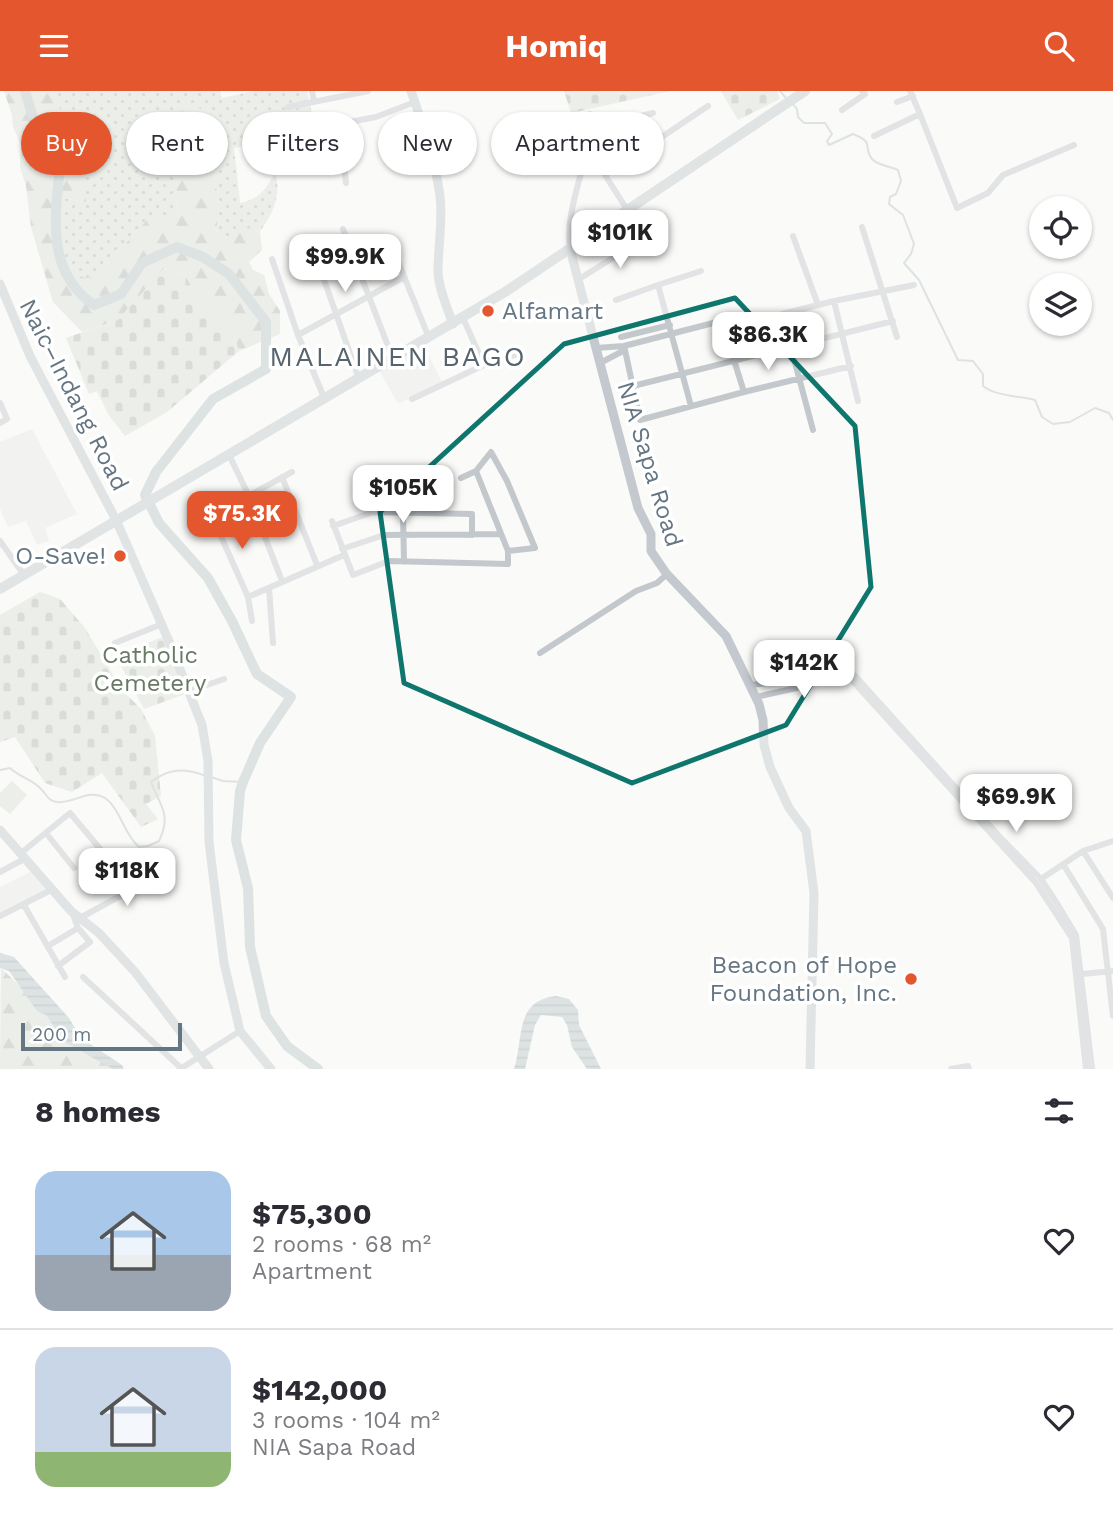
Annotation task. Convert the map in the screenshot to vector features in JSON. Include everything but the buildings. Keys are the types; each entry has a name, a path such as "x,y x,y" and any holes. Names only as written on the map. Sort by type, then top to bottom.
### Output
{"main road":[{"path":"0,589 229,459 458,321 628,211 805,91"}],"street":[{"path":"312,91 314,101"},
{"path":"288,107 368,91"},
{"path":"411,91 427,135 440,195 438,273 441,292 483,365"},
{"path":"842,110 865,95 862,91"},
{"path":"897,102 911,94 957,208 988,193 1003,174 1074,145"},
{"path":"346,183 339,124 376,117 415,102"},
{"path":"664,135 708,106"},
{"path":"874,136 920,114"},
{"path":"570,249 572,207 581,175"},
{"path":"605,175 628,211"},
{"path":"862,227 897,337"},
{"path":"343,229 393,359"},
{"path":"793,236 818,305"},
{"path":"309,237 359,379"},
{"path":"579,279 645,238"},
{"path":"391,244 429,338"},
{"name":"NIA Sapa Road","path":"570,249 638,508 651,534 652,551 667,574 726,636 756,697 763,720 764,745 770,767 789,808 806,831 814,893 815,928 810,1069"},
{"path":"272,259 298,335 325,400"},
{"path":"616,300 701,271"},
{"path":"298,335 404,277"},
{"name":"Naic–Indang Road","path":"0,284 30,356 117,522 162,624 202,725 208,775 209,842 222,950 240,1031"},
{"path":"658,285 691,406"},
{"path":"813,430 782,314 914,285"},
{"path":"834,301 858,401"},
{"path":"597,348 625,348 721,321 744,392"},
{"path":"633,386 893,321"},
{"path":"621,337 670,324"},
{"path":"600,363 625,348"},
{"path":"625,348 640,420 851,366"},
{"path":"412,399 483,365 515,355"},
{"path":"0,403 7,419 0,423"},
{"path":"461,478 476,471 491,452 507,481 535,548 508,551"},
{"path":"229,459 249,496 282,581"},
{"path":"472,535 472,514 373,512 332,523 352,575 389,561 508,565 508,551 476,471"},
{"path":"252,621 248,597 212,516 292,473"},
{"path":"282,477 317,565"},
{"path":"403,512 404,562"},
{"path":"248,597 384,535 501,534"},
{"path":"0,541 24,575"},
{"path":"540,653 636,591 657,583 667,574"},
{"path":"269,588 273,643"},
{"path":"115,643 162,624"},
{"path":"756,697 795,684 839,663"},
{"path":"839,663 1041,879 1076,935 1093,1069 1086,1069 1072,938 1055,909 1036,883 839,663"},
{"path":"190,691 224,679"},
{"path":"751,685 795,684"},
{"path":"0,872 24,855 70,813 107,857"},
{"path":"0,830 71,911 90,942 58,966"},
{"path":"46,833 74,868"},
{"path":"1041,879 1083,851 1112,844"},
{"path":"1083,851 1113,898"},
{"path":"1063,864 1102,929 1110,971 1113,1016"},
{"path":"48,946 120,896 110,874"},
{"path":"0,916 53,890"},
{"path":"24,905 65,977"},
{"path":"79,923 99,933 135,972 209,1069"},
{"path":"1082,974 1110,971"},
{"path":"83,977 180,1069 240,1031 271,1069"},
{"path":"951,1069 968,1066 969,1069"}],"highlighted area":[{"path":"735,298 855,426 871,587 786,725 632,783 404,683 380,512 564,344"}],"shaded area":[{"path":"424,346 442,382 398,404 379,370"},
{"path":"32,429 77,514 45,528 49,541 37,545 26,521 8,527 0,509 0,442"},
{"path":"32,871 46,890 0,914 0,887"},
{"path":"0,953 14,957 69,1018 81,1038 124,1069 113,1069 63,1041 46,1015 37,1011 9,971 0,968"},
{"path":"556,996 569,999 578,1010 579,1025 601,1069 587,1069 572,1047 567,1025 562,1017 541,1015 535,1025 525,1069 514,1069 527,1013 543,999"}],"green space":[{"path":"4,91 54,91 60,112 21,112 21,145 13,127"},
{"path":"54,91 220,91 222,98 254,91 307,91 312,112 242,112 242,146 234,148 240,203 261,193 274,175 277,181 277,196 269,218 260,231 251,230 228,244 216,237 219,204 215,181 216,175 228,175 228,112 203,112 181,101 181,112 126,112 126,175 178,175 176,218 147,220 106,265 88,279 64,269 54,232 57,197 86,202 86,175 112,175 112,112 60,112"},
{"path":"564,91 670,91 576,112 571,112"},
{"path":"721,91 777,91 780,99 738,120"},
{"path":"180,101 195,105 204,112 180,112"},
{"path":"23,175 86,175 86,202 57,197 54,232 64,269 88,279 106,265 147,220 176,218 177,175 216,175 219,204 216,237 228,244 239,226 260,231 262,250 249,262 253,270 264,275 269,294 280,311 280,334 239,351 232,330 206,310 184,274 164,269 118,320 82,332 53,302 31,227"},
{"path":"163,269 184,274 206,310 232,330 239,351 167,412 125,436 108,414 97,391 89,394 66,338 118,320"},
{"path":"40,592 60,599 85,628 122,690 141,709 155,736 161,796 146,804 158,819 141,827 102,773 72,792 45,783 15,737 0,742 0,615"},
{"name":"Catholic Cemetery","path":"163,637 188,693 144,709 115,655"},
{"path":"12,781 27,795 10,814 0,806 0,793"},
{"path":"1,968 22,988 38,1011 46,1015 63,1041 117,1069 0,1069"}],"waterway":[{"path":"25,91 35,124 61,157 56,238 67,275 78,291 94,305 121,294 142,263 177,247 203,257 229,274 266,322 266,369 213,399 156,472 145,495 159,523 208,578 257,674 291,697 260,743 243,782 236,840 248,888 250,947 266,1016 287,1046 318,1069"},
{"path":"780,91 786,98"},
{"path":"793,104 798,117 804,123 825,123 832,134 827,141 829,145 853,134 866,142 869,155 874,161 898,170 901,181 896,194 890,197 889,204 903,215 914,244 904,263 919,280 958,360 973,361 983,374 983,386 1001,394 1035,400 1042,417 1053,424 1070,422 1095,408 1109,413 1113,420"},
{"path":"0,770 10,768 54,801 63,802 87,795 105,798 139,847 159,841 165,824 163,810 151,782 164,774 177,771 206,776"},
{"path":"211,777 243,782"}],"place":[{"name":"Alfamart","path":"488,311"},
{"name":"O-Save!","path":"120,556"},
{"name":"Beacon of Hope Foundation, Inc.","path":"911,979"}],"district":[{"name":"MALAINEN BAGO","path":"398,356"}]}
